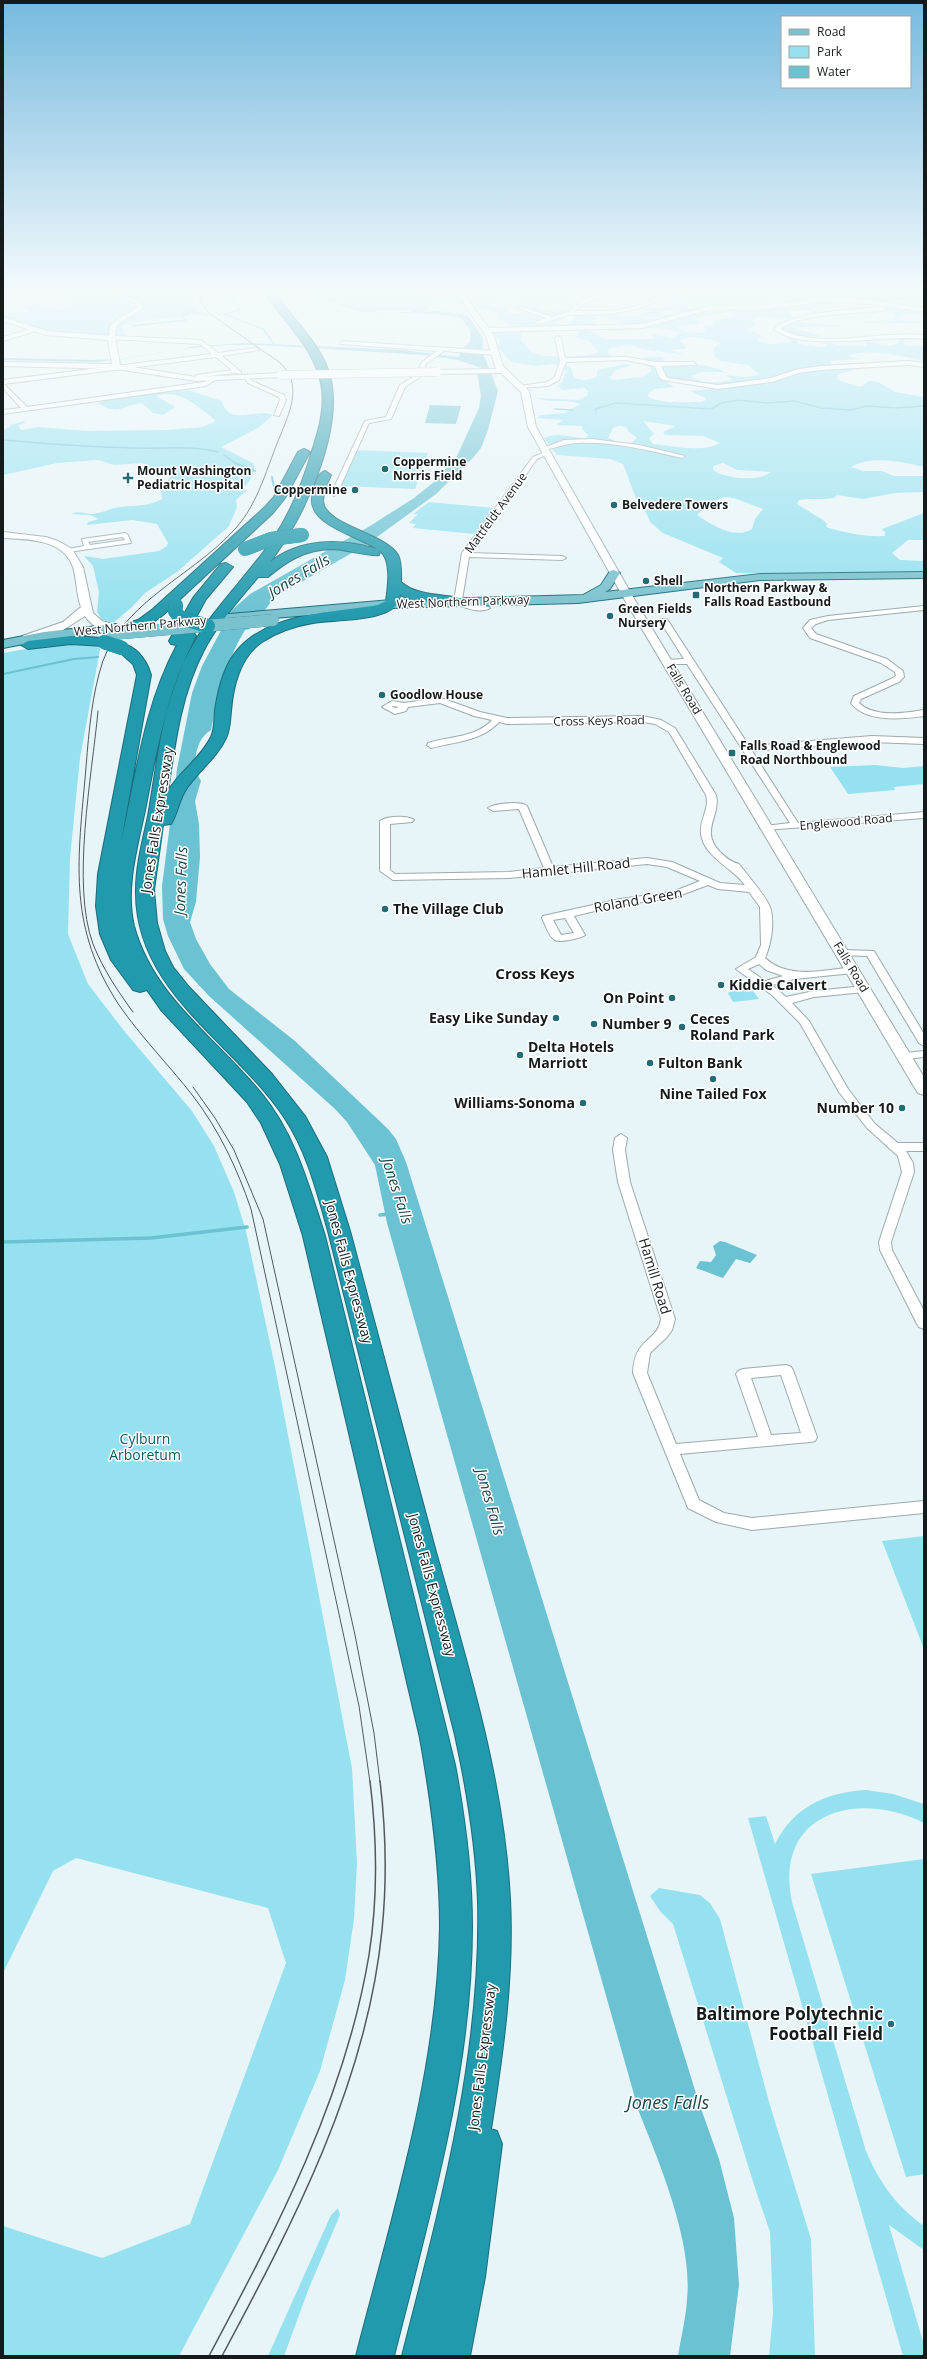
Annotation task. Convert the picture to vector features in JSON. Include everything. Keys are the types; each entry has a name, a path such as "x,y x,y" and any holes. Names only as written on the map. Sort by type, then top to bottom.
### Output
{"highway":[{"name":"Jones Falls Expressway","path":"327,398 327,411 322,437 302,497 278,542 232,598 196,653 181,686 173,719 144,887 147,921 158,957 184,993 256,1069 296,1118 310,1144 326,1186 450,1650 482,1788 490,1848 494,1901 490,2014 474,2132 421,2356"},
{"path":"329,614 382,609 392,604 393,582 393,558 322,513 316,503 326,467 335,411 331,398"},
{"name":"Jones Falls Expressway","path":"171,605 195,578 241,538 274,504 305,448 288,497 276,520 263,541 194,627 164,686 154,719 123,888 125,924 129,941 148,979 163,999 234,1076 272,1123 296,1175 314,1236 435,1738 446,1793 453,1850 455,1953 452,2009 443,2073 433,2124 375,2355"},
{"path":"164,686 171,653 180,632 206,589 244,549 260,542 286,536 334,535 377,547 384,560 384,582 377,594 359,602 298,611"},
{"path":"232,598 289,554 304,549 324,546 377,547"},
{"path":"393,582 402,590 418,597 458,601"},
{"path":"130,627 150,618 171,605 176,614 190,622 208,626"},
{"path":"146,872 172,799 182,783 210,753 221,730 223,710 233,668 241,654 254,642 273,631 302,621 372,613"},
{"path":"28,645 71,640 103,641 117,637 140,662 144,675 107,874 105,906 107,926 112,943 121,962 149,998 234,1076"},
{"path":"451,2356 466,2277 486,2132 490,2077 490,2014"}],"main road":[{"name":"Falls Road","path":"527,398 532,427 614,573 854,970 924,1090"},
{"path":"3,534 40,540 68,550 78,565 86,607 91,618 117,637"},
{"path":"578,599 606,587 614,573"},
{"name":"West Northern Parkway","path":"6,645 28,645 117,637 275,617 298,611 458,601 629,598 707,582 760,577 924,575"},
{"name":"West Northern Parkway","path":"6,645 44,636 117,637 130,627 190,622 329,614 486,608 629,598 761,585 924,582"},
{"path":"6,645 70,624 79,617 86,607"}],"street":[{"path":"17,398 26,408"},
{"path":"3,412 100,398"},
{"path":"277,415 283,398"},
{"path":"334,494 367,422 389,418 394,401 398,398"},
{"name":"Mattfeldt Avenue","path":"458,601 465,555 535,458 560,442 579,441 653,450 682,456"},
{"path":"68,550 129,542 125,535 84,540 88,547"},
{"path":"465,555 562,558"},
{"path":"458,601 466,606 486,608"},
{"path":"924,608 816,620 808,626 807,631 821,639 884,661 899,671 900,676 896,680 857,698 855,703 861,710 887,715 924,713"},
{"path":"664,621 796,826"},
{"path":"667,662 690,661"},
{"name":"Cross Keys Road","path":"404,705 441,700 496,720 525,722 625,718 653,720 672,730 714,802 705,827 708,839 714,852 740,872 765,907 767,936 766,945 760,959"},
{"path":"431,745 444,739 480,733 489,728 496,720"},
{"path":"747,749 865,740 924,740"},
{"path":"493,808 522,806 550,872"},
{"name":"Englewood Road","path":"768,828 924,815"},
{"name":"Hamlet Hill Road","path":"409,820 385,821 385,871 393,877 495,876 550,872 627,862 648,861 669,864 706,882 718,886 753,889"},
{"name":"Roland Green","path":"568,915 620,902 680,895 706,882"},
{"path":"843,953 870,952 924,1043"},
{"path":"793,976 774,970 760,959 741,969 765,984 785,1001 809,1030 843,1090 871,1126 898,1147 907,1162 908,1172 885,1242 886,1250 924,1324"},
{"path":"765,984 793,976 854,970"},
{"path":"785,1001 814,994 864,989"},
{"path":"905,1056 924,1054"},
{"name":"Hamill Road","path":"621,1138 619,1150 624,1182 668,1319 668,1329 644,1351 640,1373 693,1504 730,1522 752,1524 924,1507"},
{"path":"898,1147 924,1147"},
{"path":"672,1450 810,1437 786,1370 744,1374 766,1441"}],"green space":[{"path":"116,398 160,398 175,407 163,415 153,413 142,403 121,409 111,409 98,403"},
{"path":"184,398 213,398 222,401 225,409 236,415 266,413 273,415 258,428 221,447 253,463 254,469 252,476 244,487 246,491 236,500 237,507 229,526 177,572 145,593 132,607 113,623 102,620 97,612 99,592 93,566 84,556 103,559 159,551 167,546 168,543 157,524 132,520 87,525 88,522 99,519 90,515 72,514 79,512 93,514 117,508 147,505 157,502 162,499 161,492 170,477 142,463 114,465 98,460 57,463 3,475 3,430 10,427 10,425 24,421 25,423 18,425 21,430 38,427 87,431 167,430 202,427 214,422 215,420"},
{"path":"537,398 578,400 582,398 650,398 665,401 701,402 706,400 706,398 924,398 924,467 877,460 859,463 851,467 864,471 882,471 894,476 924,476 924,492 894,493 863,499 837,495 834,498 799,500 797,504 823,520 827,524 826,527 848,533 870,536 885,536 885,532 882,529 924,513 924,540 908,540 892,553 900,560 924,561 924,573 736,573 719,562 723,558 663,533 650,522 644,508 637,501 623,464 610,459 557,455 544,438 560,435 586,438 588,435 582,429 582,426 556,425 563,420 538,418 540,415 565,413 580,404 569,401 548,401","holes":["643,421 676,426 663,432 665,435 703,436 720,443 705,448 687,448 653,444 649,438 654,434","619,426 626,427 628,431 637,438 630,444 623,444 608,438 613,428","723,463 737,470 771,472 759,477 743,478 720,474 714,471 713,466","724,497 734,498 763,509 755,519 752,529 738,533 717,527 697,515 711,502"]},
{"name":"Coppermine Norris Field","path":"355,450 428,453 415,489 340,486"},
{"path":"429,502 495,508 475,534 413,528 416,524 409,523 418,514 413,514"},
{"name":"Cylburn Arboretum","path":"60,643 101,644 80,758 70,858 68,934 88,984 125,1032 192,1111 214,1146 234,1192 246,1231 274,1362 352,1768 357,1863 354,1919 345,1980 320,2071 278,2170 179,2356 3,2356 3,2226 102,2258 190,2224 286,1963 268,1908 76,1858 53,1871 3,1973 3,653"},
{"path":"875,765 903,768 924,766 924,784 894,787 895,790 848,794 830,767"},
{"path":"742,983 753,991 759,999 733,1002 728,993"},
{"path":"924,1536 924,1649 882,1541"},
{"path":"866,1790 893,1794 924,1804 924,1823 898,1813 872,1808 848,1810 826,1816 808,1829 795,1847 789,1872 792,1902 866,2151 889,2193 905,2210 924,2226 924,2250 889,2225 924,2345 924,2356 903,2356 748,1818 766,1816 775,1844 782,1831 791,1821 812,1804 837,1794"},
{"name":"Baltimore Polytechnic Football Field","path":"924,1859 924,2174 906,2177 811,1874"},
{"path":"659,1888 700,1895 710,1903 720,1919 769,2102 811,2239 815,2356 769,2356 773,2313 770,2232 673,1924 660,1911 650,1896"},
{"path":"338,2208 340,2215 309,2288 284,2356 268,2356 331,2215"}],"water":[{"name":"Jones Falls","path":"481,398 496,398 488,430 481,448 473,458 436,494 366,545 275,597 250,629 245,630 238,642 224,678 211,730 201,740 196,753 196,768 201,781 195,801 199,824 200,857 196,902 190,922 196,939 210,964 229,989 295,1041 388,1129 396,1139 406,1162 699,2103 719,2159 734,2218 739,2285 730,2356 678,2356 686,2313 688,2277 680,2229 665,2179 639,2112 387,1223 375,1165 347,1122 335,1109 209,996 184,969 168,936 163,919 162,886 177,769 192,693 202,666 232,610 250,594 370,526 414,498 434,482 457,456 479,408"},
{"path":"430,405 461,406 456,424 425,423"},
{"path":"720,1241 757,1255 750,1263 736,1259 723,1278 696,1268 700,1261 711,1262 716,1255 713,1246"}],"waterway":[{"path":"596,412 595,409 616,403 711,409 722,403 738,400 766,403 794,401 821,408 850,410 867,406 897,408 924,406"},
{"path":"555,409 573,410"},
{"path":"3,440 101,447 187,448 218,452"},
{"path":"224,455 236,464"},
{"path":"236,464 255,471"},
{"path":"272,477 275,492"},
{"path":"3,674 74,659 98,657"},
{"path":"380,1215 389,1214"},
{"path":"3,1242 151,1238 247,1227"}],"tram line":[{"path":"292,398 287,418 262,484 243,519 217,547 156,594 138,610 121,628 108,649 99,674 93,700 90,726 80,840 80,896 84,923 91,950 103,977 119,1005 193,1096 211,1122 240,1179 251,1209 359,1706 370,1782"},
{"path":"98,711 88,797 83,861 87,919 93,944 101,962 133,1012"},
{"path":"193,1087 215,1118 234,1150 263,1219 355,1635 374,1733 380,1782"},
{"path":"209,2356 259,2260 306,2162 326,2111 358,2008 369,1955 374,1912 376,1868 370,1781"},
{"path":"222,2356 249,2306 300,2203 344,2097 361,2042 374,1987 384,1912 384,1818 380,1781"}],"place":[{"name":"Coppermine Norris Field","path":"385,469"},
{"name":"Mount Washington Pediatric Hospital","path":"128,478"},
{"name":"Coppermine","path":"355,490"},
{"name":"Belvedere Towers","path":"614,505"},
{"name":"Shell","path":"646,581"},
{"name":"Northern Parkway & Falls Road Eastbound","path":"696,595"},
{"name":"Green Fields Nursery","path":"610,616"},
{"name":"Goodlow House","path":"382,695"},
{"name":"Falls Road & Englewood Road Northbound","path":"732,753"},
{"name":"The Village Club","path":"385,909"},
{"name":"Kiddie Calvert","path":"721,985"},
{"name":"On Point","path":"672,998"},
{"name":"Easy Like Sunday","path":"556,1018"},
{"name":"Number 9","path":"594,1024"},
{"name":"Ceces Roland Park","path":"682,1027"},
{"name":"Delta Hotels Marriott","path":"520,1055"},
{"name":"Fulton Bank","path":"650,1063"},
{"name":"Nine Tailed Fox","path":"713,1079"},
{"name":"Williams-Sonoma","path":"583,1103"},
{"name":"Number 10","path":"902,1108"},
{"name":"Baltimore Polytechnic Football Field","path":"891,2024"}],"district":[{"name":"Cross Keys","path":"535,974"}]}
